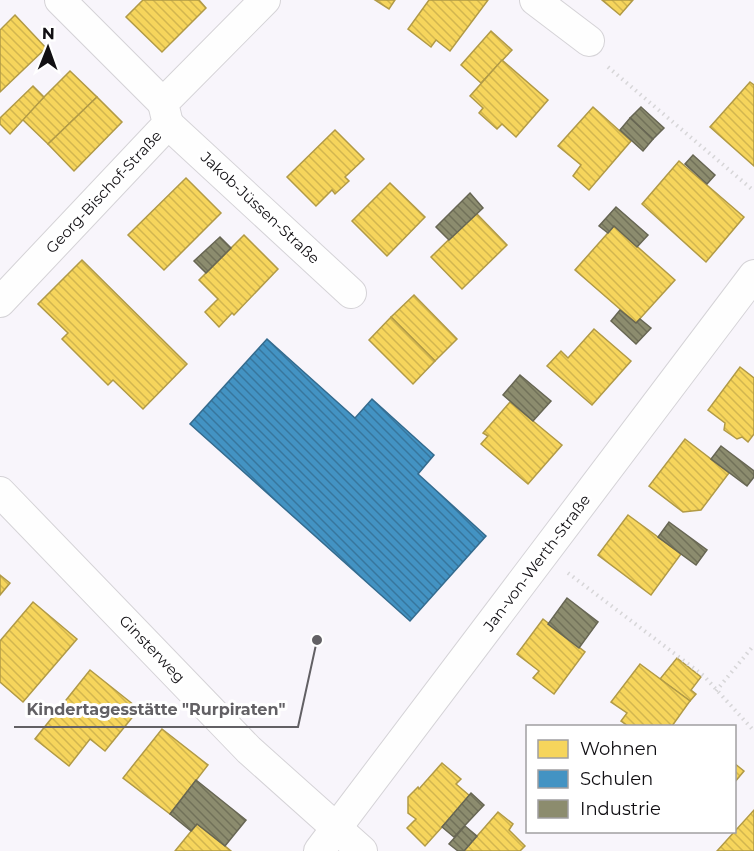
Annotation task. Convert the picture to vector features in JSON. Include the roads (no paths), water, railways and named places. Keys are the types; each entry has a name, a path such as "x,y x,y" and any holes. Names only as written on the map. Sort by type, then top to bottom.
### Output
{"street":[{"name":"Jakob-Jüssen-Straße","path":"60,0 166,113 351,293"},
{"name":"Georg-Bischof-Straße","path":"0,302 265,0"},
{"path":"535,0 589,41"},
{"name":"Jan-von-Werth-Straße","path":"328,840 754,275"},
{"name":"Ginsterweg","path":"0,492 249,750 328,840 362,851"}],"place":[{"name":"Kindertagesstätte \"Rurpiraten\"","path":"317,640"}]}
